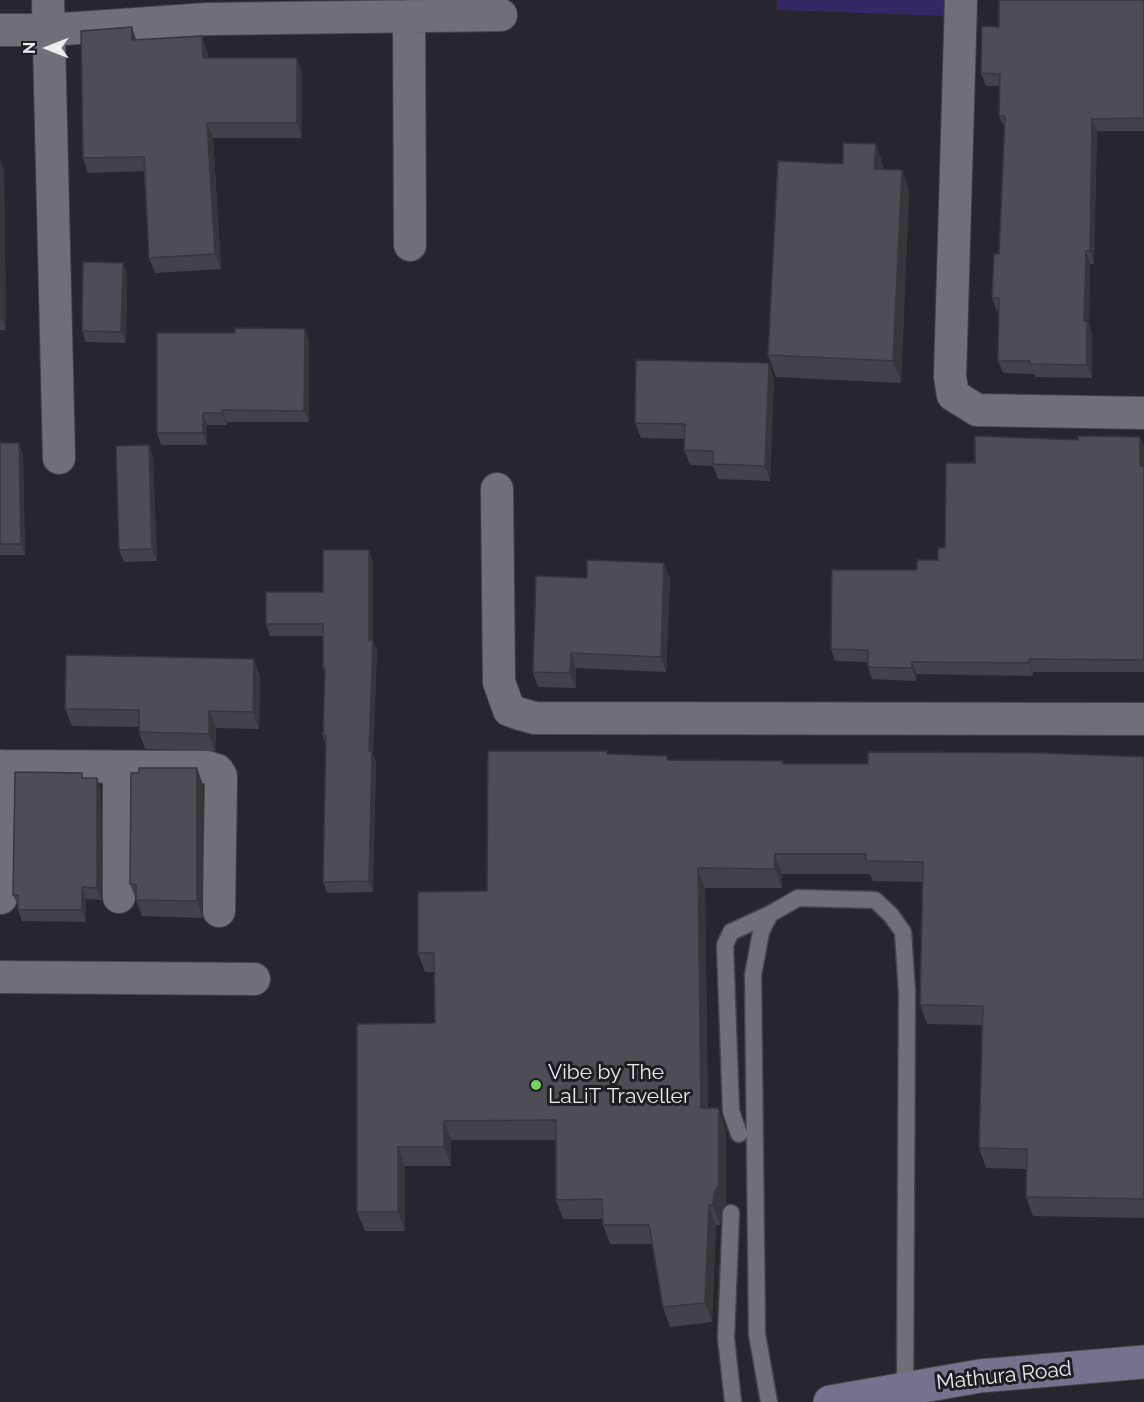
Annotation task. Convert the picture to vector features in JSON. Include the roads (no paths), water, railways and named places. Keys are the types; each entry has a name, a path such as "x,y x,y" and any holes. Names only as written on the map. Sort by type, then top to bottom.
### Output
{"main road":[{"name":"Mathura Road","path":"830,1402 980,1376 1144,1362"}],"street":[{"path":"961,0 950,377 953,395 976,410 1144,412"},
{"path":"0,30 49,15 207,9 306,8 409,16 501,15"},
{"path":"49,15 58,458"},
{"path":"409,16 410,245"},
{"path":"497,489 499,682 508,710 535,718 1144,719"},
{"path":"1,898 0,766 207,767 217,770 221,776 219,911"},
{"path":"119,767 119,897"},
{"path":"0,977 254,979"}],"lane":[{"path":"739,1134 731,1111 724,945 731,932 798,898 875,900 891,915 903,932 907,992 905,1388"},
{"path":"769,1402 757,1334 753,975 760,932 770,914"},
{"path":"731,1213 726,1338 733,1402"}],"place":[{"name":"Vibe by The LaLiT Traveller","path":"536,1085"}]}
